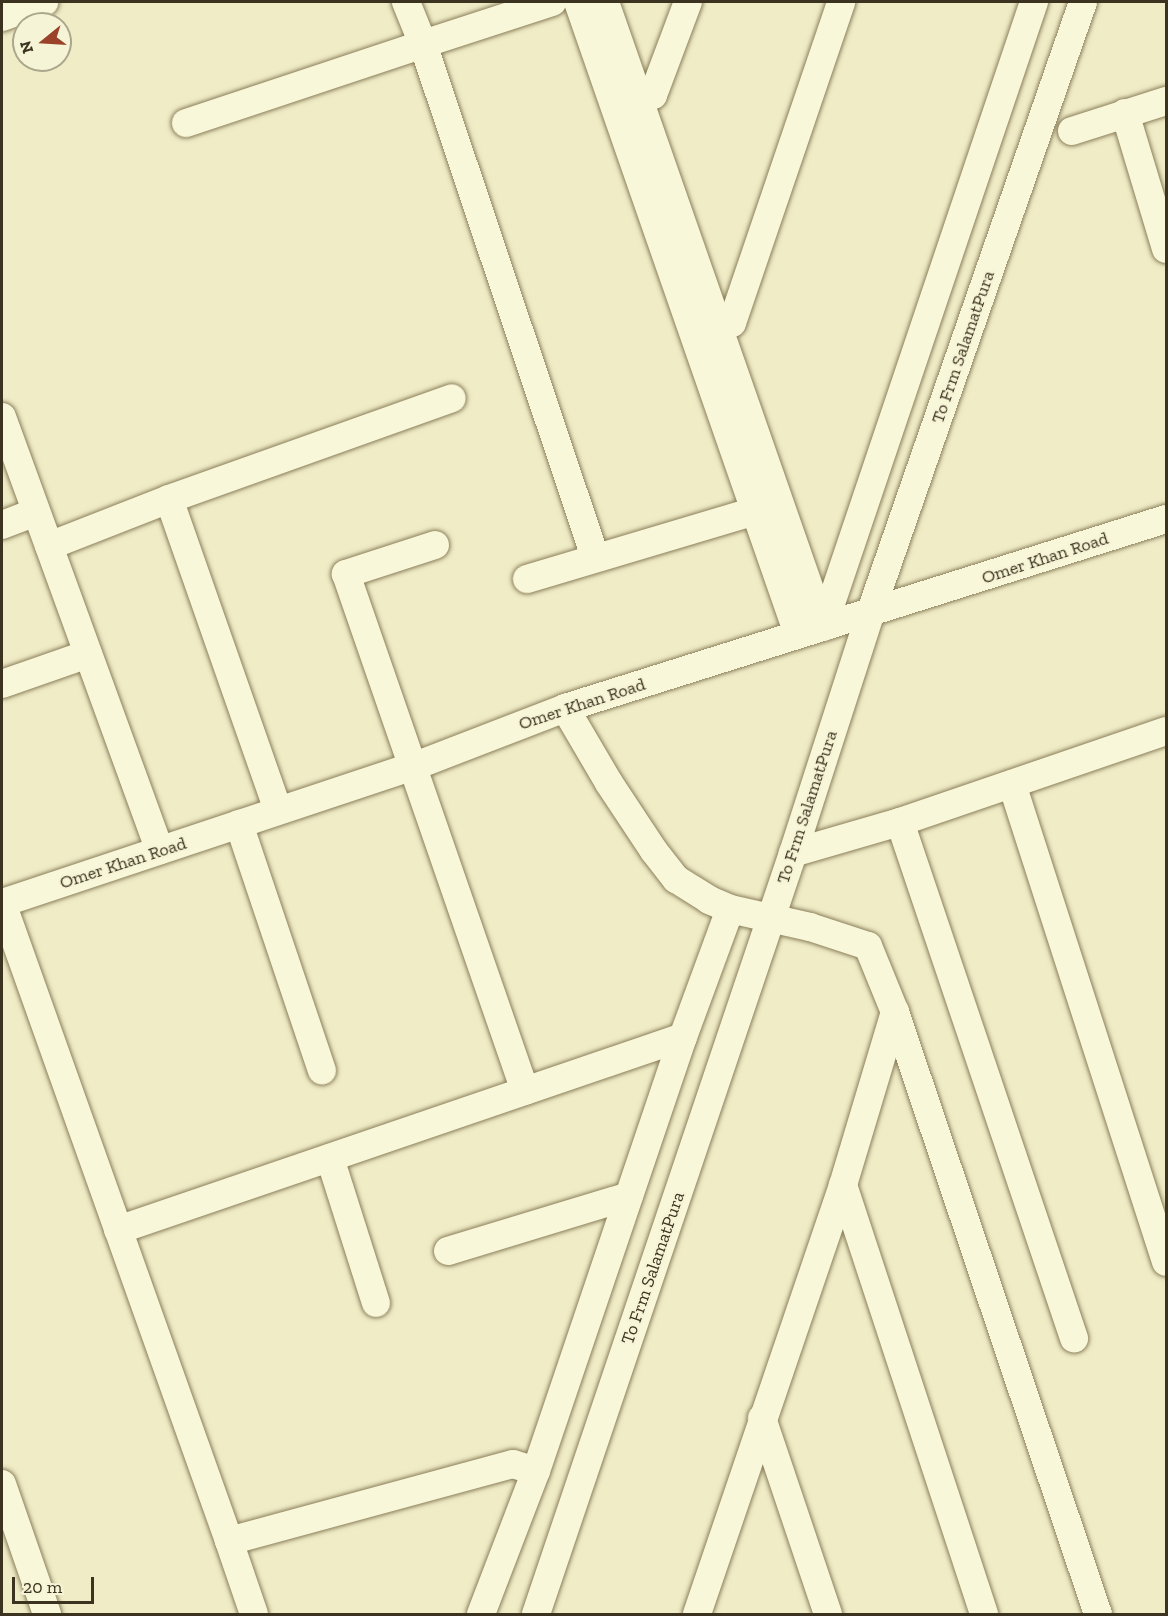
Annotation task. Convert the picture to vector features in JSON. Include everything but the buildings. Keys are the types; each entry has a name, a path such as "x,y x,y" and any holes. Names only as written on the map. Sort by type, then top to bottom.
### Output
{"street":[{"path":"2,17 44,2"},
{"path":"406,2 423,44 595,557"},
{"path":"186,123 552,2"},
{"path":"578,2 768,507 811,630"},
{"path":"605,2 718,329 768,507"},
{"path":"640,100 653,95 688,2"},
{"path":"718,329 732,323 841,2"},
{"path":"811,630 1034,2"},
{"name":"To Frm SalamatPura","path":"536,1614 570,1444 771,917 870,614 1083,2"},
{"path":"1072,130 1167,101"},
{"path":"1125,113 1167,249"},
{"path":"49,546 169,499 452,398"},
{"path":"2,417 160,850"},
{"path":"169,499 278,811"},
{"path":"527,579 768,507"},
{"path":"2,525 36,512"},
{"name":"Omer Khan Road","path":"2,903 415,766 565,708 1167,519"},
{"path":"435,545 346,574 415,766 525,1091"},
{"path":"2,684 88,654"},
{"path":"565,708 628,812 676,879 709,900 730,909 771,917 868,946 895,1012 1098,1614"},
{"path":"793,853 900,822 1167,730"},
{"path":"1012,784 1167,1262"},
{"path":"900,822 1074,1338"},
{"path":"239,824 322,1070"},
{"path":"2,903 254,1614"},
{"path":"481,1614 536,1471 570,1444 629,1196 683,1037 730,909"},
{"path":"697,1614 843,1185 895,1012"},
{"path":"118,1230 683,1037"},
{"path":"330,1158 376,1303"},
{"path":"843,1185 984,1614"},
{"path":"448,1251 629,1196"},
{"path":"762,1418 828,1614"},
{"path":"229,1541 513,1464 536,1471"},
{"path":"2,1484 10,1535 47,1614"}]}
